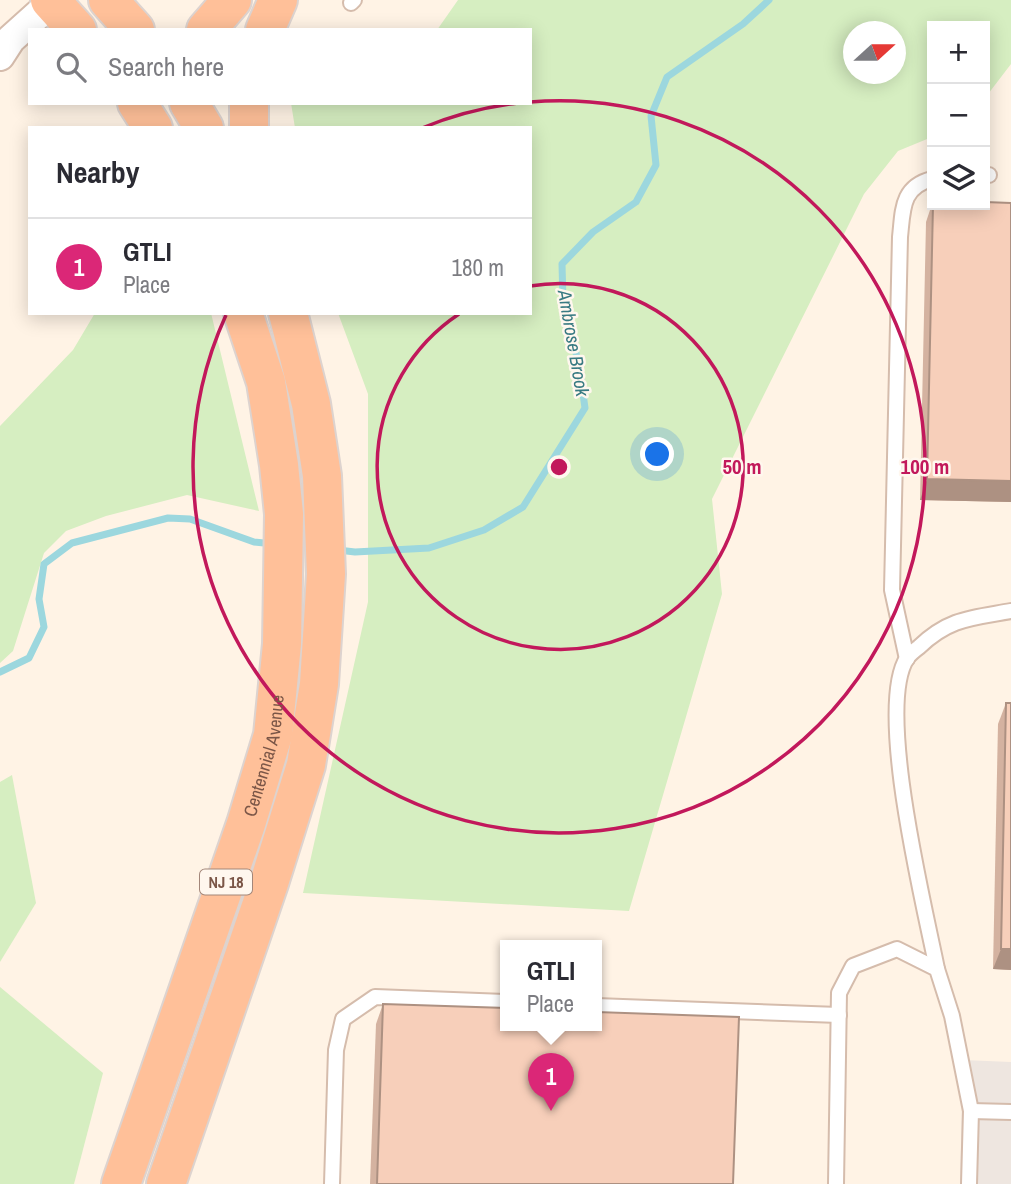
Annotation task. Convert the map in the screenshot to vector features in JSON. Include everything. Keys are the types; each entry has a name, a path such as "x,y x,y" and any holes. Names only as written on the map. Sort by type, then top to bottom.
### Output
{"highway":[{"path":"108,0 133,28"},
{"path":"208,28 232,0"},
{"path":"266,28 278,0"},
{"path":"51,1 74,28"},
{"path":"138,105 152,126"},
{"path":"190,105 203,126"},
{"path":"249,105 249,126"},
{"name":"Centennial Avenue","path":"121,1184 246,824 273,735 282,644 284,514 266,382 244,315"},
{"name":"NJ 18","path":"166,1184 269,883 306,765 318,684 326,574 322,476 313,416 289,315"}],"street":[{"path":"0,56 10,39 51,1"}],"lane":[{"path":"927,180 920,182 911,190 904,204 900,237 892,590 907,659 897,692 897,739 908,822 937,969 952,1016 971,1111 968,1184"},
{"path":"907,659 935,632 960,620 1011,611"},
{"path":"836,1184 839,993 853,966 897,949 937,969"},
{"path":"332,1184 336,1050 343,1019 375,997 500,1002"},
{"path":"602,1006 839,1015"},
{"path":"971,1111 1011,1112"}],"shaded area":[{"path":"963,1060 1011,1062 1011,1184 960,1184"}],"green space":[{"path":"458,0 1011,0 1011,64 990,91 990,21 927,21 927,139 898,151 864,194 712,499 722,594 629,911 303,893 368,602 368,394 339,315 532,315 532,126 295,126 291,105 532,105 532,28 438,28"},
{"path":"94,315 211,315 259,511 187,495 106,516 66,531 44,553 13,651 0,663 0,426 73,350"},
{"path":"12,775 36,903 0,962 0,782"},
{"path":"0,987 103,1073 74,1184 0,1184"}],"building":[{"path":"990,202 1011,203 1011,481 927,479 933,210 990,210"},
{"path":"1006,703 1011,703 1011,949 1001,949"},
{"path":"383,1004 500,1008 500,1031 602,1031 602,1012 739,1017 733,1184 377,1184"}],"waterway":[{"name":"Ambrose Brook","path":"338,550 355,552 429,548 484,530 523,507 585,408 579,365 563,301 562,264 593,232 636,202 656,165 651,116 667,77 743,24 769,0"},
{"name":"Ambrose Brook","path":"0,672 29,658 44,627 39,599 44,564 72,543 168,518 190,519 254,542 274,544"}],"place":[{"name":"GTLI","path":"551,1111"}]}
